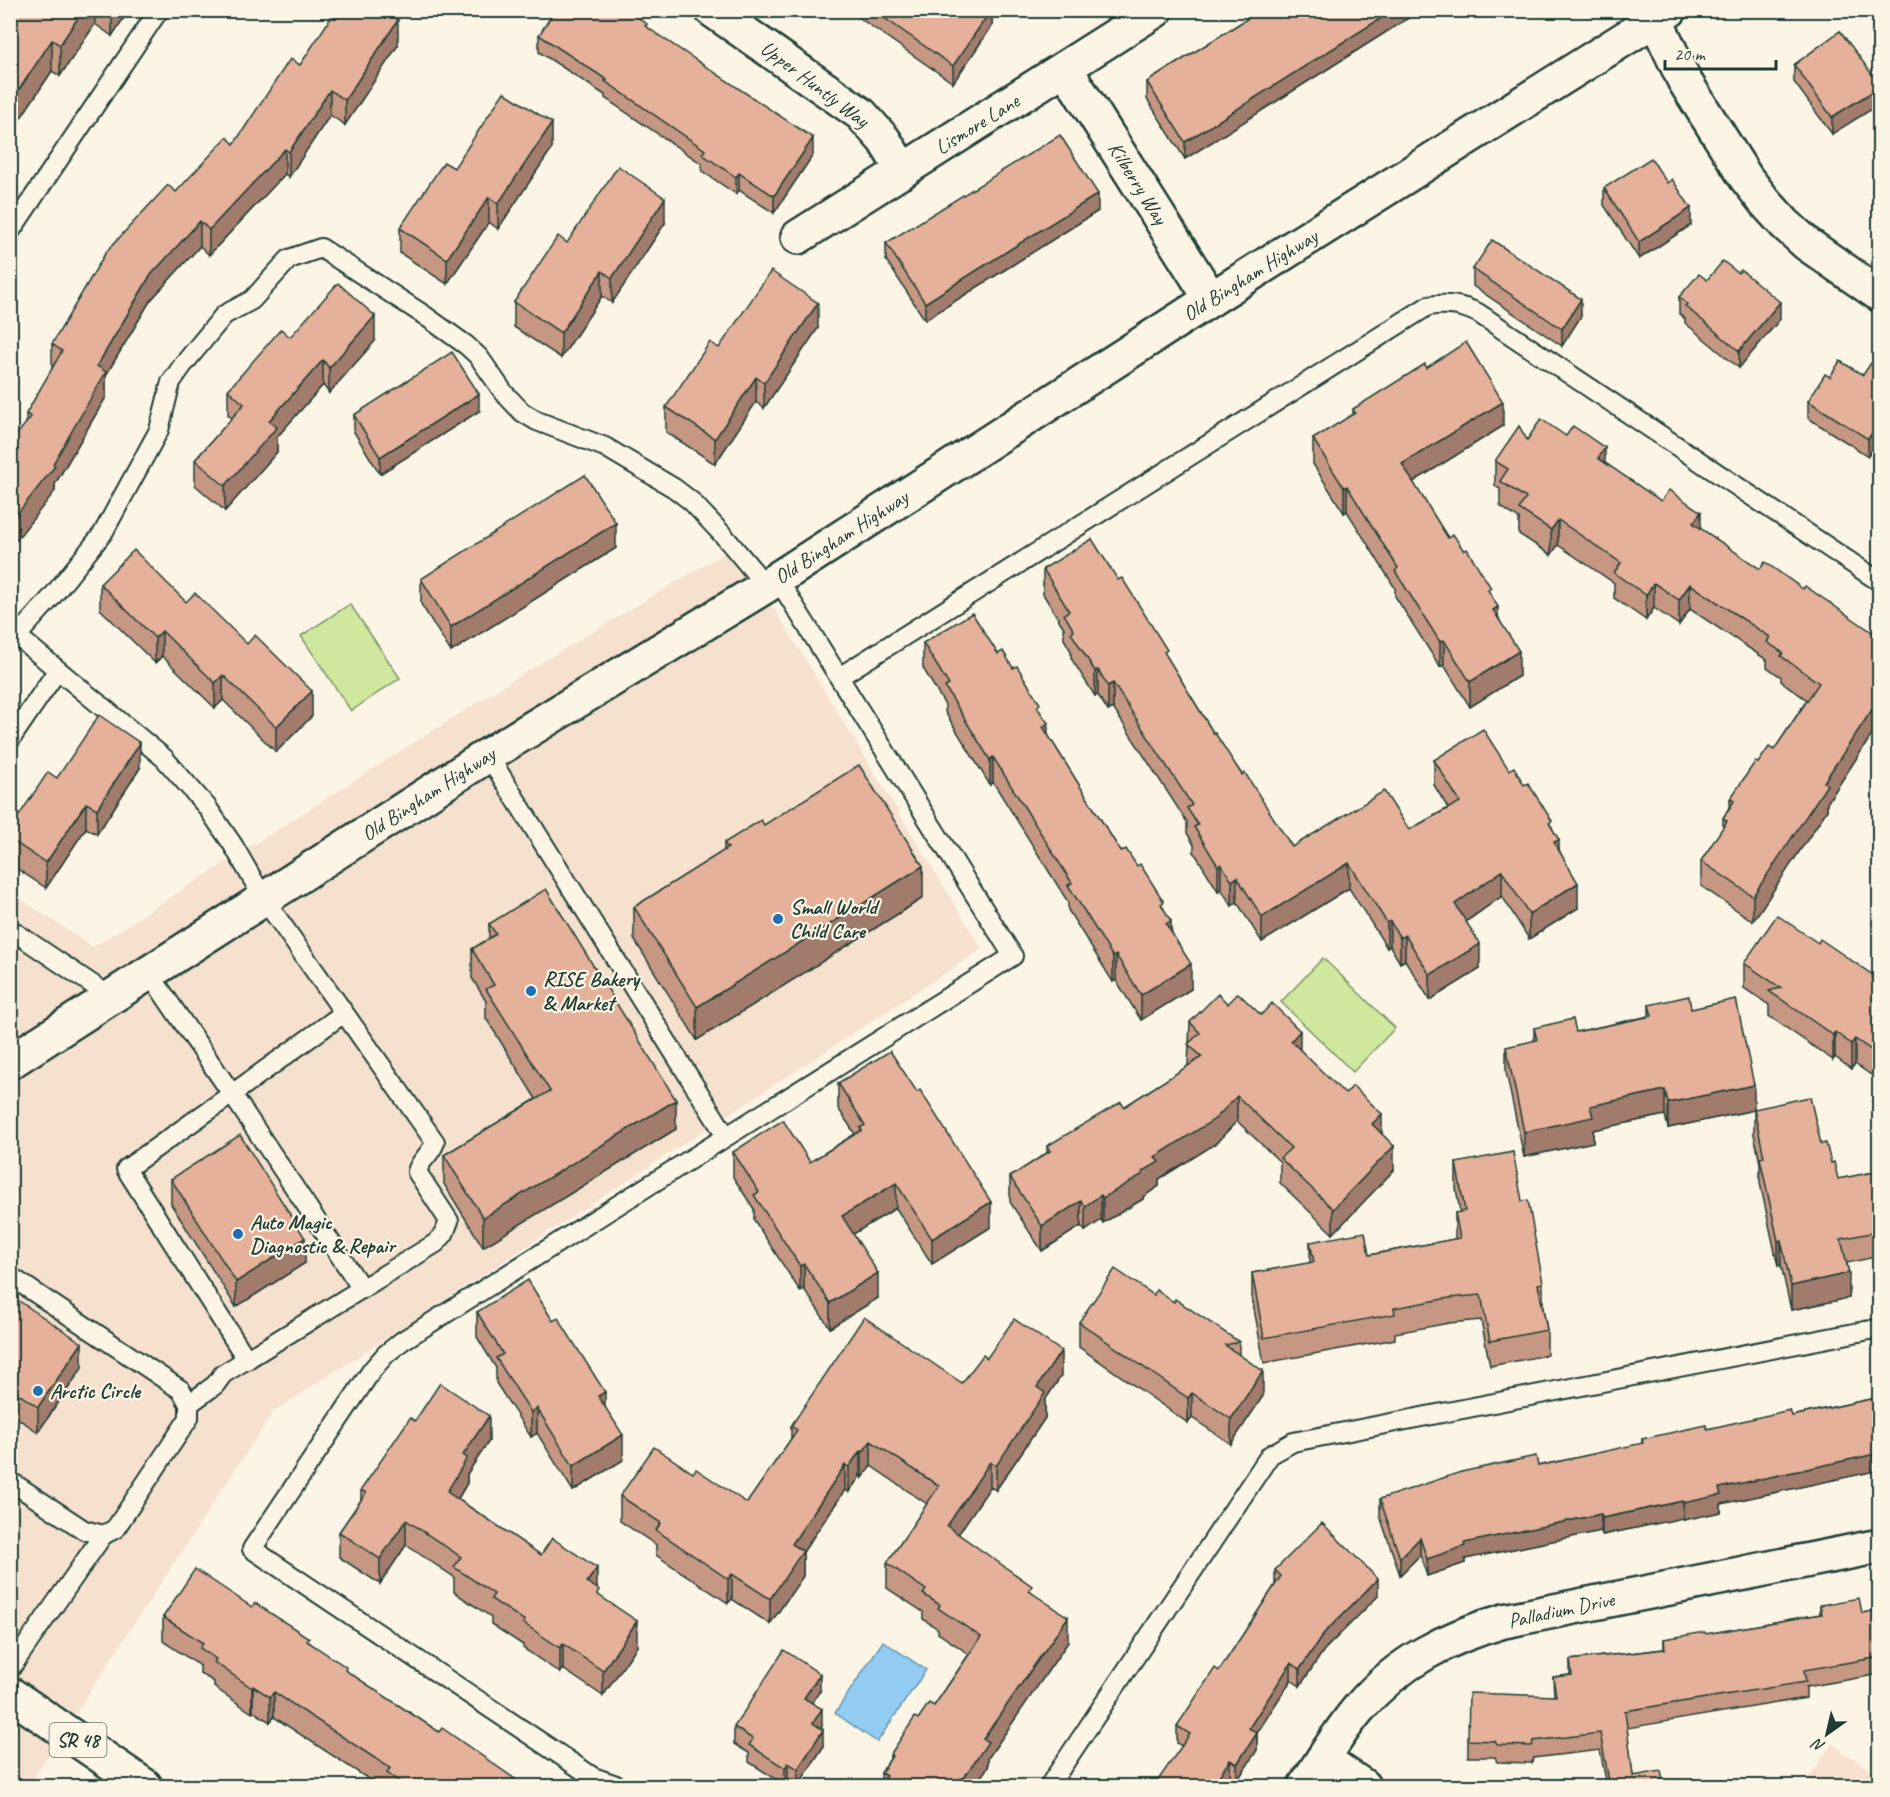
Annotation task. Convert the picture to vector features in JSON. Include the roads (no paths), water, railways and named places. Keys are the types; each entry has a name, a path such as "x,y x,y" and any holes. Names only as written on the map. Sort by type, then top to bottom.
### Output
{"street":[{"name":"Upper Huntly Way","path":"712,10 861,114 884,140 903,171"},
{"name":"Lismore Lane","path":"798,237 1156,10"},
{"path":"1659,13 1684,80 1746,178 1785,224 1807,244 1880,296"},
{"name":"Old Bingham Highway","path":"10,1062 488,755 772,582 1659,13"},
{"name":"Kilberry Way","path":"1065,68 1211,299"},
{"name":"Palladium Drive","path":"1305,1786 1358,1708 1382,1684 1408,1663 1469,1631 1504,1621 1880,1546"},
{"name":"SR 48","path":"10,1694 145,1786"},
{"path":"1323,1759 1363,1786"}],"lane":[{"path":"10,232 159,10"},
{"path":"189,1404 215,1385 223,1374 436,1243 444,1234 449,1221 417,1172 419,1163 432,1151 435,1142 264,899 233,845 207,807 164,758 17,636 104,533 159,430 171,382 183,365 224,315 252,300 289,259 321,248 466,345 479,357 504,393 530,417 605,447 674,488 691,501 772,582 839,677 1013,956 430,1322 386,1354 372,1370 252,1549 593,1777 619,1786"},
{"path":"839,677 1428,306 1441,304 1460,306 1478,313 1880,582"},
{"path":"10,740 57,671"},
{"path":"488,755 726,1136"},
{"path":"10,929 111,997"},
{"path":"149,973 362,1289"},
{"path":"247,1360 126,1169 344,1013"},
{"path":"10,1276 181,1390 189,1404 189,1418 115,1529 103,1534 10,1669"},
{"path":"1049,1786 1270,1455 1293,1442 1880,1328"},
{"path":"10,1481 84,1530 103,1534"}],"water":[{"path":"883,1641 926,1670 877,1742 835,1713"}],"place":[{"name":"Small World Child Care","path":"778,919"},
{"name":"RISE Bakery & Market","path":"531,991"},
{"name":"Auto Magic Diagnostic & Repair","path":"238,1234"},
{"name":"Arctic Circle","path":"38,1391"}]}
